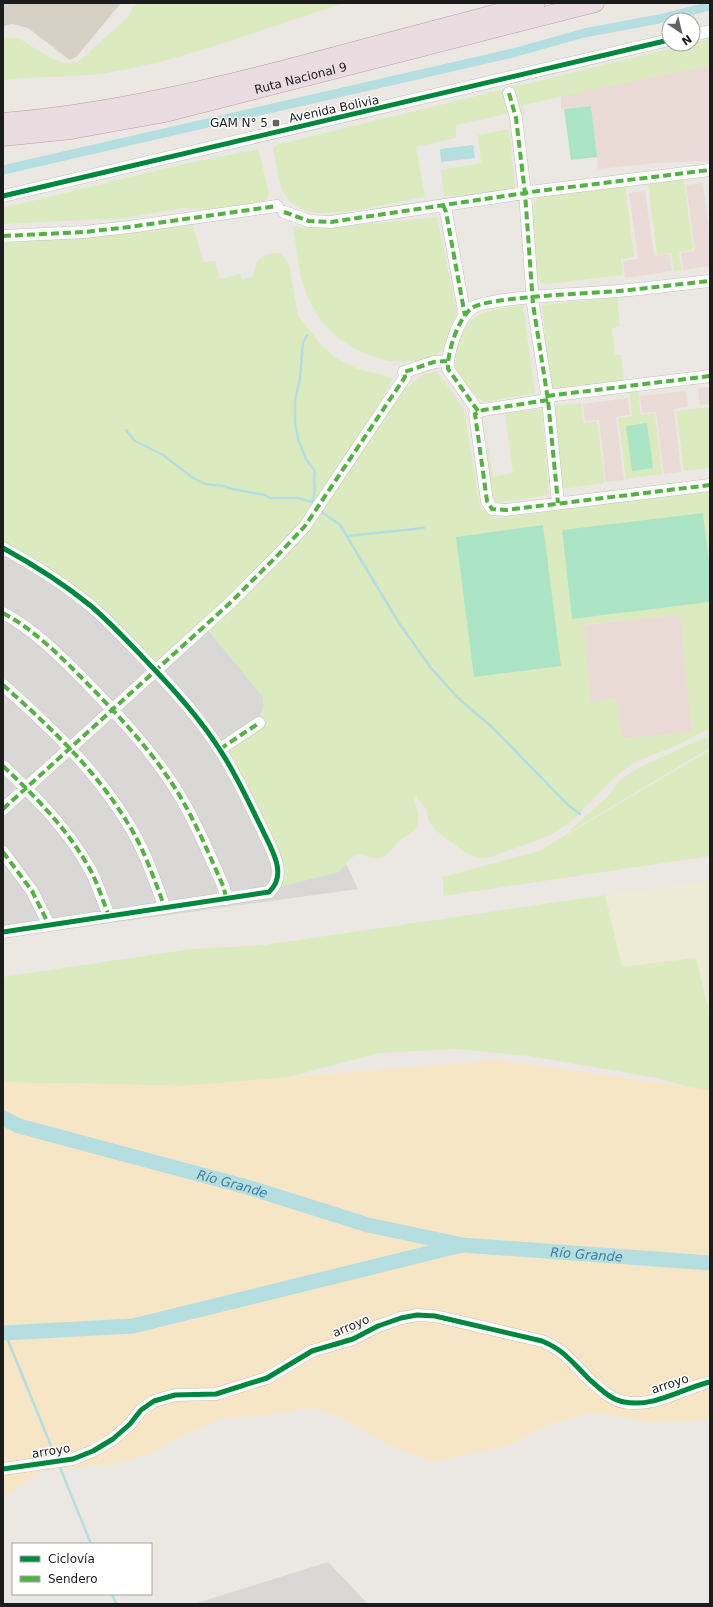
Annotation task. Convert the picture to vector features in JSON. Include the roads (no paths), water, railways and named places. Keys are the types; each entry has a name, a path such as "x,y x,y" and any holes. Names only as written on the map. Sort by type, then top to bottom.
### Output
{"highway":[{"name":"Ruta Nacional 9","path":"3,122 80,115 170,97 372,47 536,3"},
{"name":"Ruta Nacional 9","path":"3,137 71,130 165,113 595,3"}],"street":[{"name":"Avenida Bolivia","path":"3,196 661,42"},
{"path":"509,93 516,118 525,193 533,298 547,398 558,503"},
{"path":"3,236 106,230 280,209 309,221 331,222 525,193 710,170"},
{"path":"443,205 446,212 465,316"},
{"path":"478,411 456,383 448,369 448,361 454,341 465,316 472,308 481,304 620,291 710,280"},
{"path":"3,809 230,603 305,526 405,377 404,372 434,362 448,361"},
{"path":"478,411 547,398 710,376"},
{"path":"478,411 475,419 486,501 492,509 506,510 710,484"},
{"path":"3,548 66,587 92,607 116,629 190,707 220,749 243,789 265,835 279,873 275,887 269,892 3,932"},
{"path":"3,613 35,634 60,656 113,709 144,744 171,782 193,820 224,888 226,899"},
{"path":"3,685 70,748 109,795 128,822 143,850 165,908"},
{"path":"220,749 259,722"},
{"path":"3,766 26,788 65,832 81,853 92,872 109,916"},
{"path":"3,852 32,891 49,925"},
{"name":"arroyo","path":"3,1469 74,1459 93,1451 113,1439 130,1424 141,1410 154,1401 175,1395 216,1394 267,1378 312,1351 353,1339 378,1326 417,1315 435,1316 542,1341 557,1347 608,1396 624,1402 644,1402 667,1397 710,1382"}],"water":[{"path":"473,145 475,158 441,162 440,149"}],"waterway":[{"path":"3,170 513,53 584,33 659,19 710,6"},
{"path":"126,430 135,441 163,455 193,478 205,484 224,486 232,489 265,495 270,498 298,498 312,502 315,494 315,471 306,459 298,439 295,421 295,400 300,379 303,343 307,335"},
{"path":"322,512 340,525 399,623 431,668 457,697 493,728 568,805 580,814"},
{"path":"347,536 424,528"},
{"name":"Río Grande","path":"3,1118 19,1126 247,1187 368,1225 458,1244"},
{"name":"Río Grande","path":"3,1333 133,1326 462,1245 710,1263"},
{"path":"5,1333 56,1458"},
{"path":"59,1465 91,1543"},
{"path":"112,1595 116,1604"}],"place":[{"name":"GAM N° 5","path":"276,123"}]}
